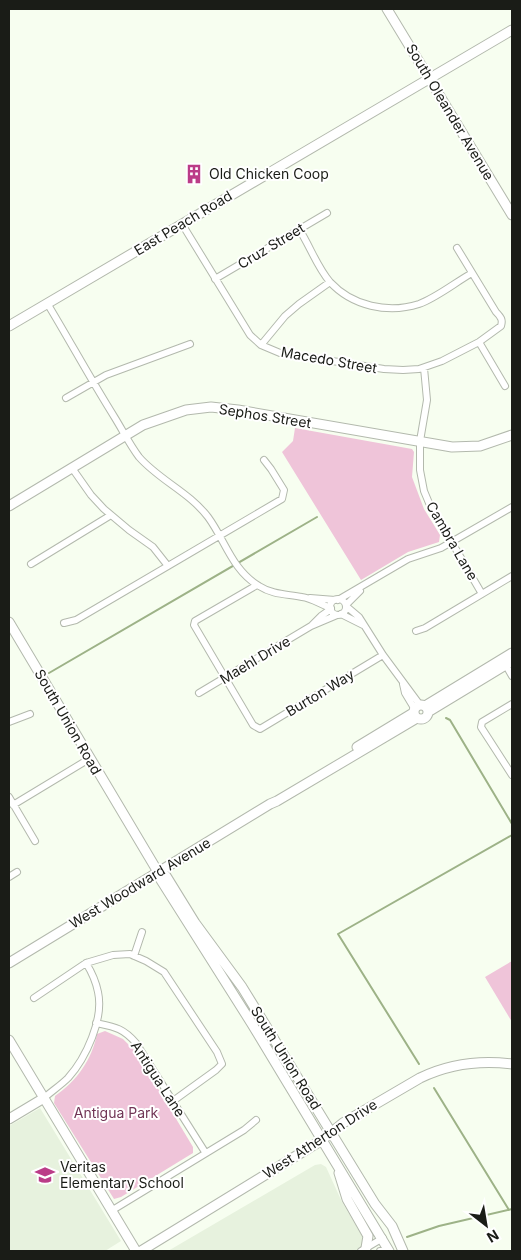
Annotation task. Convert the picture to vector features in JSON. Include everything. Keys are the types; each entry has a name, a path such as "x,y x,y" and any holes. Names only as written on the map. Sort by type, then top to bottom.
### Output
{"street":[{"name":"South Oleander Avenue","path":"387,9 512,215"},
{"name":"East Peach Road","path":"9,326 512,30"},
{"name":"Cruz Street","path":"215,279 327,213"},
{"name":"Macedo Street","path":"182,224 250,335 261,345 280,353 384,369 403,370 424,368 442,361 479,342 502,326 501,317 472,273"},
{"path":"299,229 330,282 351,299 374,307 391,308 418,304 472,273 457,248"},
{"path":"261,345 285,316 330,282"},
{"path":"47,303 92,382 140,457 156,472 193,499 207,516 234,562 245,576 257,585 274,593 342,601 359,617 363,625 370,632 420,710"},
{"path":"479,342 505,386"},
{"path":"66,398 92,382 122,368 190,344"},
{"name":"Cambra Lane","path":"424,368 427,400 420,441 420,470 424,491 429,503 482,594"},
{"name":"Sephos Street","path":"9,506 143,425 186,410 211,407 452,447 468,447 493,442 512,435"},
{"path":"64,623 76,620 282,499 284,490 264,460"},
{"path":"72,468 91,495 111,515 153,547 168,566"},
{"path":"331,609 332,603 337,600 408,560 436,551 512,507"},
{"path":"31,564 111,515"},
{"path":"416,631 425,628 512,576"},
{"path":"339,615 345,611 346,606 366,584"},
{"path":"224,678 194,625 195,621 257,585"},
{"path":"309,598 339,615 363,625"},
{"path":"320,616 321,604"},
{"name":"Maehl Drive","path":"312,626 320,616 331,609"},
{"name":"Maehl Drive","path":"199,693 312,626 339,615"},
{"name":"South Union Road","path":"9,622 161,880 252,1024 383,1238 389,1251"},
{"name":"Burton Way","path":"224,678 253,724 256,728 260,729 383,655"},
{"path":"509,658 512,676"},
{"name":"West Woodward Avenue","path":"9,963 277,801 420,710 509,658"},
{"path":"512,704 482,722 481,727 512,775"},
{"path":"9,722 30,714"},
{"path":"13,805 90,759"},
{"path":"9,797 35,841"},
{"path":"9,877 17,872"},
{"name":"South Union Road","path":"158,872 166,876 195,923 242,987 375,1204 392,1226 403,1251"},
{"path":"134,956 142,932"},
{"path":"34,998 86,963 113,955 130,954 164,972 217,1052 222,1064 173,1101"},
{"path":"9,1119 44,1098 68,1078 86,1052 100,1012 98,991 86,963"},
{"name":"Antigua Lane","path":"96,1023 115,1027 127,1033 140,1048 205,1152"},
{"path":"9,1040 136,1251"},
{"name":"West Atherton Drive","path":"140,1251 322,1140 343,1123 385,1097 432,1072 477,1062 512,1064"},
{"path":"112,1211 205,1152 244,1130 256,1120"},
{"path":"337,1165 343,1190 368,1236 364,1250"},
{"path":"364,1250 383,1238 388,1238 397,1248 403,1251"}],"shaded area":[{"name":"Veritas Elementary School","path":"40,1108 121,1241 105,1251 9,1251 9,1126"},
{"path":"321,1164 326,1167 342,1202 371,1251 168,1251 315,1165"}],"green space":[{"path":"295,428 412,449 414,452 412,477 424,509 440,535 439,542 408,552 361,580 282,452 293,441"},
{"path":"512,961 512,1022 485,977"},
{"name":"Antigua Park","path":"105,1031 123,1039 136,1052 193,1147 193,1153 121,1197 114,1199 54,1103 55,1096 70,1084 87,1061 97,1034"}],"waterway":[{"path":"49,673 317,517"},
{"path":"446,718 450,720 512,824"},
{"path":"419,1064 338,934 512,835"},
{"path":"434,1088 509,1210"},
{"path":"407,1237 439,1226 512,1209"}],"place":[{"name":"Old Chicken Coop","path":"194,174"},
{"name":"Veritas Elementary School","path":"45,1175"}]}
